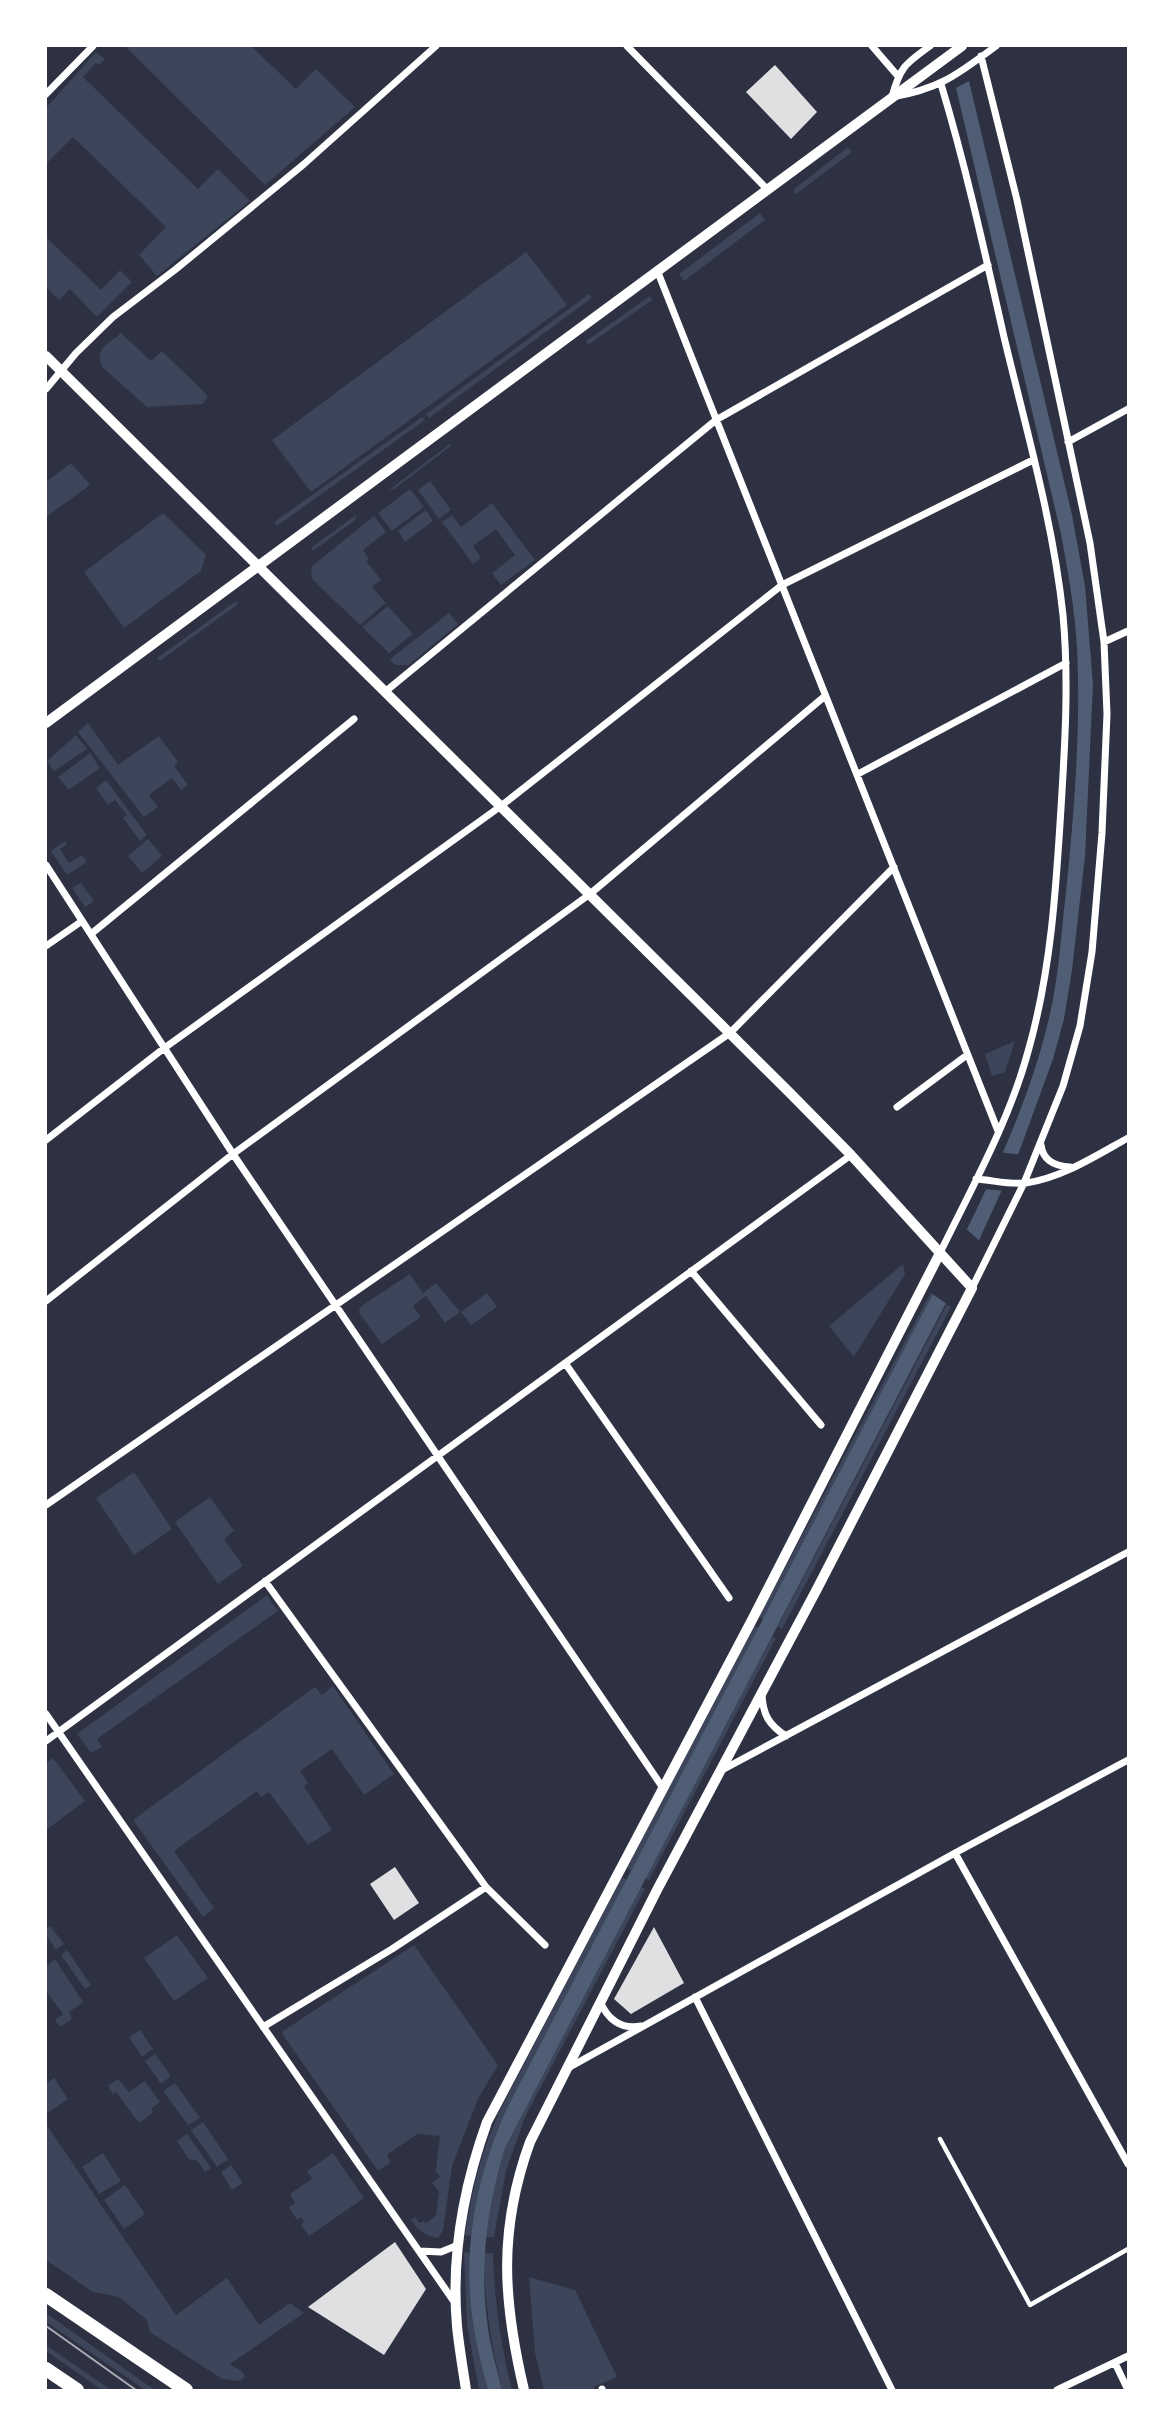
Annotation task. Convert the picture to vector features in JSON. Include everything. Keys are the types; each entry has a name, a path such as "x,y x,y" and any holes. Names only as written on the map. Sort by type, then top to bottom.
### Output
{"main road":[{"path":"46,2295 186,2390"},
{"path":"46,2370 76,2390"}],"street":[{"path":"46,94 93,46"},
{"path":"46,389 76,353 113,317 304,164 436,46"},
{"path":"627,46 767,189"},
{"path":"872,46 897,75"},
{"path":"892,97 897,75 907,63 930,46"},
{"path":"46,723 962,46"},
{"path":"892,97 918,93 941,84 996,46"},
{"path":"524,2390 507,2302 506,2262 516,2185 525,2154 718,1772 863,1502 1022,1183 1073,1056 1080,1026 1092,952 1106,749 1107,678 1104,642 1090,543 1017,200 981,56"},
{"path":"466,2390 456,2303 459,2244 471,2175 494,2105 663,1788 980,1179 1028,1051 1046,974 1060,831 1067,687 1063,615 1055,562 1033,460 988,265 941,84"},
{"path":"386,691 716,420 988,265"},
{"path":"657,270 998,1131"},
{"path":"46,356 730,1033 851,1155 969,1286"},
{"path":"1068,442 1129,408"},
{"path":"46,1140 163,1049 501,806 782,585 1033,460"},
{"path":"1104,642 1129,631"},
{"path":"858,774 1066,663"},
{"path":"46,1301 233,1154 590,894 825,696"},
{"path":"91,934 354,719"},
{"path":"46,866 233,1154 663,1788"},
{"path":"46,1505 730,1033 894,867"},
{"path":"46,946 82,921"},
{"path":"897,1107 967,1055"},
{"path":"980,1179 1022,1183 1074,1167 1129,1138"},
{"path":"1040,1143 1042,1153 1049,1161 1060,1166 1074,1167"},
{"path":"46,1741 851,1155"},
{"path":"691,1271 821,1425"},
{"path":"565,1363 729,1598"},
{"path":"718,1772 1129,1552"},
{"path":"265,1581 486,1887 545,1945"},
{"path":"761,1692 763,1710 768,1721 786,1736"},
{"path":"46,1714 456,2303"},
{"path":"566,2070 955,1853 1129,1760"},
{"path":"955,1853 1129,2164"},
{"path":"263,2027 392,1949 486,1887"},
{"path":"695,1997 892,2390"},
{"path":"600,2001 604,2012 612,2021 634,2028 645,2025"},
{"path":"419,2251 441,2252 459,2244"},
{"path":"1057,2390 1129,2357"},
{"path":"1115,2363 1128,2390"}],"lane":[{"path":"940,2139 1030,2305 1129,2249"}],"shaded area":[{"path":"125,46 251,46 296,89 316,69 355,107 265,185"},
{"path":"96,52 105,59 99,65 96,63 83,77 198,189 218,169 250,201 157,276 139,255 166,227 73,137 46,164 46,108"},
{"path":"969,81 1072,515 1085,586 1093,685 1085,856 1064,1019 1053,1059 1018,1155 979,1240 505,2148 489,2215 484,2282 489,2336 502,2390 488,2390 474,2328 469,2271 474,2215 496,2134 507,2108 967,1229 1024,1099 1042,1045 1052,1002 1074,802 1078,709 1076,634 1061,534 956,88"},
{"path":"848,147 852,152 796,194 793,190"},
{"path":"760,213 765,220 684,281 679,274"},
{"path":"46,237 101,290 120,270 132,282 97,317 70,289 59,300 46,287"},
{"path":"526,252 567,305 311,492 272,440"},
{"path":"589,294 592,298 429,418 426,414"},
{"path":"650,296 652,300 588,345 586,341"},
{"path":"121,333 151,361 162,351 208,396 203,404 147,407 102,367 100,354 104,346"},
{"path":"422,417 425,420 277,526 274,522"},
{"path":"450,444 451,446 394,489 389,490"},
{"path":"71,463 90,485 46,517 46,482"},
{"path":"430,481 451,510 439,519 418,490"},
{"path":"410,489 424,507 392,531 378,513"},
{"path":"492,503 535,560 501,585 492,573 515,555 496,529 473,546 481,558 473,564 442,522 452,515 461,527"},
{"path":"426,510 433,521 405,542 398,531"},
{"path":"163,513 206,555 201,571 124,628 84,572"},
{"path":"356,515 355,520 313,551 311,548"},
{"path":"374,516 386,532 363,550 369,559 366,561 381,580 372,587 386,603 360,625 312,579 311,567"},
{"path":"236,601 238,604 160,661 157,658"},
{"path":"388,606 413,634 389,653 362,627"},
{"path":"449,613 458,624 409,665 395,665 390,659"},
{"path":"88,723 118,765 159,736 178,762 174,766 188,785 181,790 172,778 149,795 158,807 144,817 78,732"},
{"path":"76,735 87,749 54,771 47,761"},
{"path":"90,753 100,768 69,790 58,777"},
{"path":"106,780 147,835 140,841 123,818 127,815 115,800 108,805 96,788"},
{"path":"148,839 162,856 142,873 128,856"},
{"path":"65,841 67,844 60,849 69,863 82,855 87,862 67,875 51,851"},
{"path":"81,883 94,901 85,907 72,888"},
{"path":"1015,1041 1005,1072 992,1076 985,1054"},
{"path":"903,1264 905,1274 854,1357 829,1326"},
{"path":"410,1274 423,1293 436,1283 460,1312 445,1323 426,1296 413,1306 421,1317 382,1344 359,1313 360,1307"},
{"path":"931,1292 934,1295 764,1619 759,1617"},
{"path":"487,1293 497,1307 471,1325 461,1312"},
{"path":"947,1304 951,1307 782,1629 778,1626"},
{"path":"134,1472 172,1529 134,1555 96,1498"},
{"path":"210,1497 234,1531 224,1539 243,1566 218,1584 175,1522"},
{"path":"267,1595 278,1611 97,1739 102,1747 91,1753 77,1734"},
{"path":"754,1626 759,1628 631,1871 627,1868"},
{"path":"772,1637 776,1638 649,1880 645,1878"},
{"path":"333,1686 394,1774 364,1795 332,1749 300,1771 308,1783 304,1786 332,1830 308,1845 269,1792 261,1797 257,1791 174,1851 214,1908 203,1917 133,1820 315,1687 322,1695"},
{"path":"53,1758 85,1801 46,1830 46,1764"},
{"path":"622,1877 627,1880 507,2108 484,2170 471,2236 465,2235 479,2169 502,2106"},
{"path":"641,1887 645,1889 525,2117 506,2171 494,2237 485,2237 494,2187 505,2148"},
{"path":"50,1926 64,1944 56,1950 46,1935 46,1929"},
{"path":"177,1935 208,1978 174,2001 144,1958"},
{"path":"414,1945 498,2065 478,2099 452,2166 443,2230 438,2238 423,2232 411,2220 415,2217 419,2223 426,2223 436,2216 439,2191 432,2183 440,2177 434,2169 440,2136 417,2134 387,2155 391,2162 378,2171 283,2035 283,2031"},
{"path":"67,1950 91,1985 85,1989 61,1955"},
{"path":"55,1959 83,2002 69,2012 72,2019 60,2027 55,2020 63,2014 46,1991 46,1966"},
{"path":"140,2030 153,2049 142,2057 129,2037"},
{"path":"155,2054 171,2076 161,2084 145,2061"},
{"path":"54,2078 68,2099 46,2114 46,2083"},
{"path":"118,2079 129,2092 145,2081 160,2102 151,2109 153,2113 139,2123 116,2092 113,2094 108,2086"},
{"path":"175,2083 200,2118 188,2125 163,2091"},
{"path":"203,2122 228,2159 217,2167 191,2130"},
{"path":"46,2124 176,2315 227,2278 259,2325 290,2303 304,2313 230,2364 244,2373 244,2378 239,2381 222,2379 150,2332 147,2320 119,2297 93,2292 46,2260"},
{"path":"187,2134 211,2168 205,2172 198,2161 189,2159 177,2141"},
{"path":"103,2153 121,2181 99,2194 82,2167"},
{"path":"333,2153 364,2198 309,2236 301,2225 304,2222 301,2217 297,2220 289,2207 295,2203 290,2194 312,2179 307,2171"},
{"path":"231,2165 243,2183 232,2190 221,2172"},
{"path":"125,2185 145,2214 124,2229 104,2200"},
{"path":"464,2252 470,2253 473,2305 488,2390 479,2390 467,2325"},
{"path":"484,2253 493,2253 499,2322 512,2390 502,2390 495,2356 487,2305"},
{"path":"529,2277 575,2290 617,2377 593,2387 595,2390 544,2390 535,2353"},
{"path":"46,2313 156,2390 145,2390 46,2322"},
{"path":"46,2345 111,2390 102,2390 46,2351"}],"pier":[{"path":"999,1152 1022,1155 1007,1191 983,1189"},
{"path":"964,1227 982,1243 950,1306 931,1293"}],"building":[{"path":"775,65 817,112 791,139 746,92"},
{"path":"395,1867 419,1903 394,1920 370,1884"},
{"path":"654,1927 684,1983 631,2014 614,1999"},
{"path":"395,2242 426,2289 384,2355 308,2307"}],"tram line":[{"path":"46,2326 136,2390"}]}
